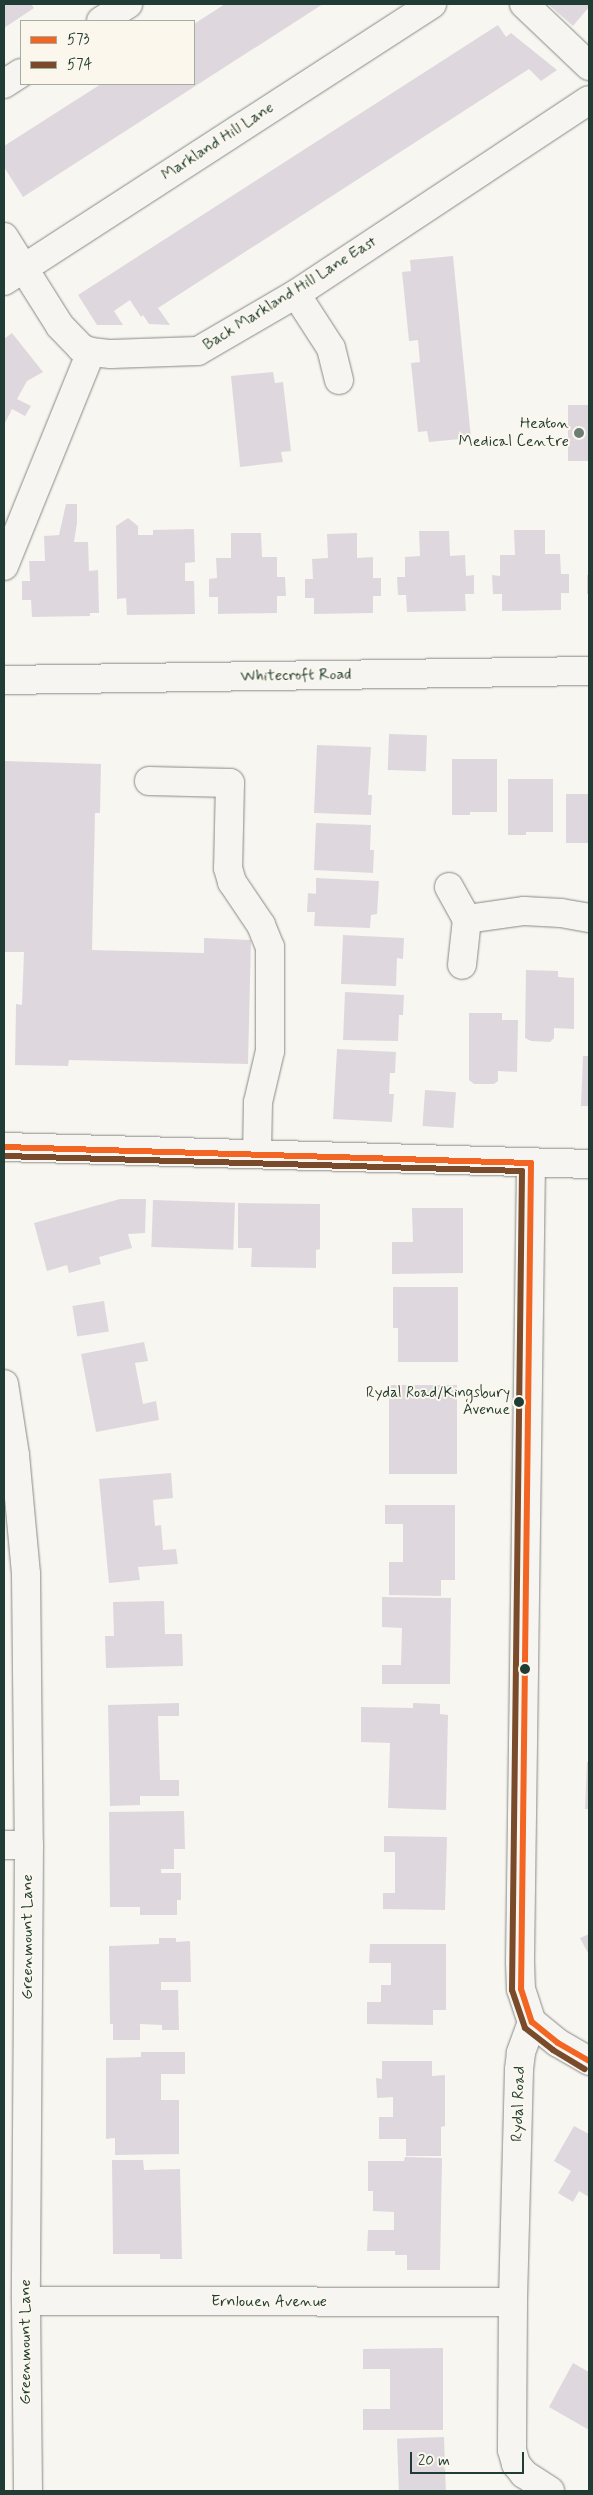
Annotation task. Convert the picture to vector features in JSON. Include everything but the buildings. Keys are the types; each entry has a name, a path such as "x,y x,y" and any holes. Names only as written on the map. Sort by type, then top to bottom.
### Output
{"street":[{"path":"103,20 128,4"},
{"name":"Markland Hill Lane","path":"14,274 432,4"},
{"path":"524,4 589,66"},
{"path":"4,84 20,73"},
{"name":"Back Markland Hill Lane East","path":"92,352 111,354 198,351 296,294 589,100"},
{"path":"4,237 14,274 72,341 92,352 4,566"},
{"path":"296,294 331,348 339,380"},
{"name":"Whitecroft Road","path":"4,680 589,671"},
{"path":"149,781 230,783 230,875 239,895 261,925 270,947 270,1051 258,1102 257,1153"},
{"path":"449,886 467,919 462,965"},
{"path":"467,919 524,911 561,912 589,918"},
{"path":"4,1147 589,1164"},
{"path":"531,1163 521,1989 532,2022 558,2043 589,2061"},
{"name":"Greenmount Lane","path":"4,1384 9,1457 26,1574 16,1845 26,2301 28,2491"},
{"name":"Rydal Road","path":"532,2022 521,2054 519,2070 513,2302 512,2450 516,2464 524,2474 550,2491"},
{"name":"Ernlouen Avenue","path":"26,2301 513,2302"}],"transit line":[{"name":"573","path":"4,1147 531,1163 521,1989 532,2022 558,2043 589,2061"},
{"name":"574","path":"4,1156 522,1171 512,1990 525,2028 553,2050 585,2069"}],"place":[{"name":"Heaton Medical Centre","path":"579,433"},
{"name":"Rydal Road/Kingsbury Avenue","path":"519,1402"}]}
